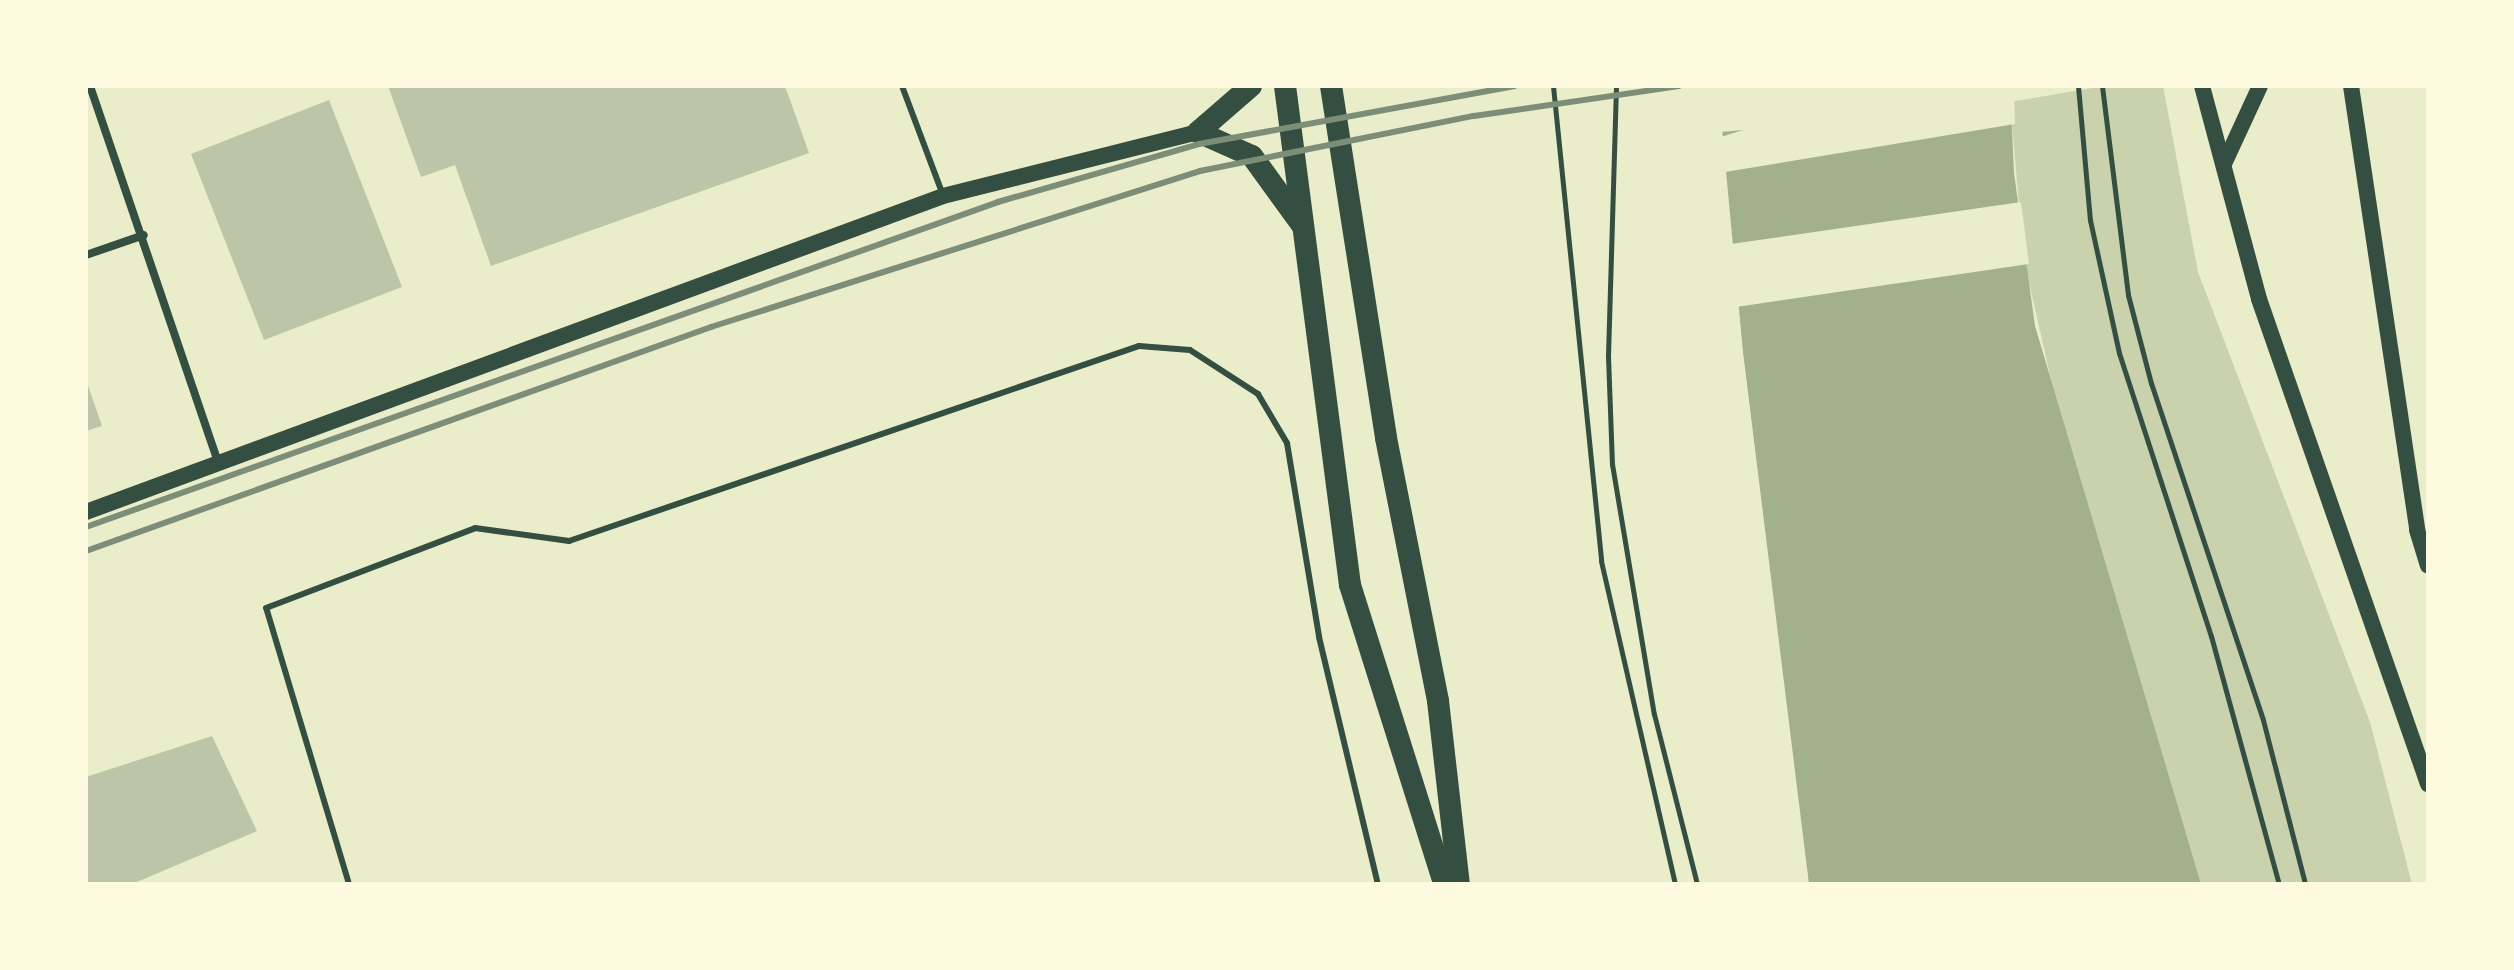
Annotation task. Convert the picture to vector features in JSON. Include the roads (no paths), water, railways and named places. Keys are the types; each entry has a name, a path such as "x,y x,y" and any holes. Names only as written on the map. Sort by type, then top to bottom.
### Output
{"highway":[{"path":"1251,86 1198,132 1252,156 1303,227"},
{"path":"1285,86 1350,585 1444,884"},
{"path":"1331,86 1386,438 1438,701 1459,884"}],"main road":[{"path":"2202,86 2259,299 2428,784"},
{"path":"2224,164 2260,86"},
{"path":"2351,86 2417,530 2428,565"},
{"path":"86,512 943,196 1198,132"}],"street":[{"path":"90,86 144,235 219,464"},
{"path":"86,255 144,235"}],"lane":[{"path":"902,86 943,196"},
{"path":"349,884 266,608 475,528 569,541 1139,346 1190,350 1258,394 1287,443 1319,637 1378,884"}],"railway":[{"path":"86,527 998,202 1199,144 1515,86"},
{"path":"86,551 711,327 1200,171 1474,116 1679,86"}]}
